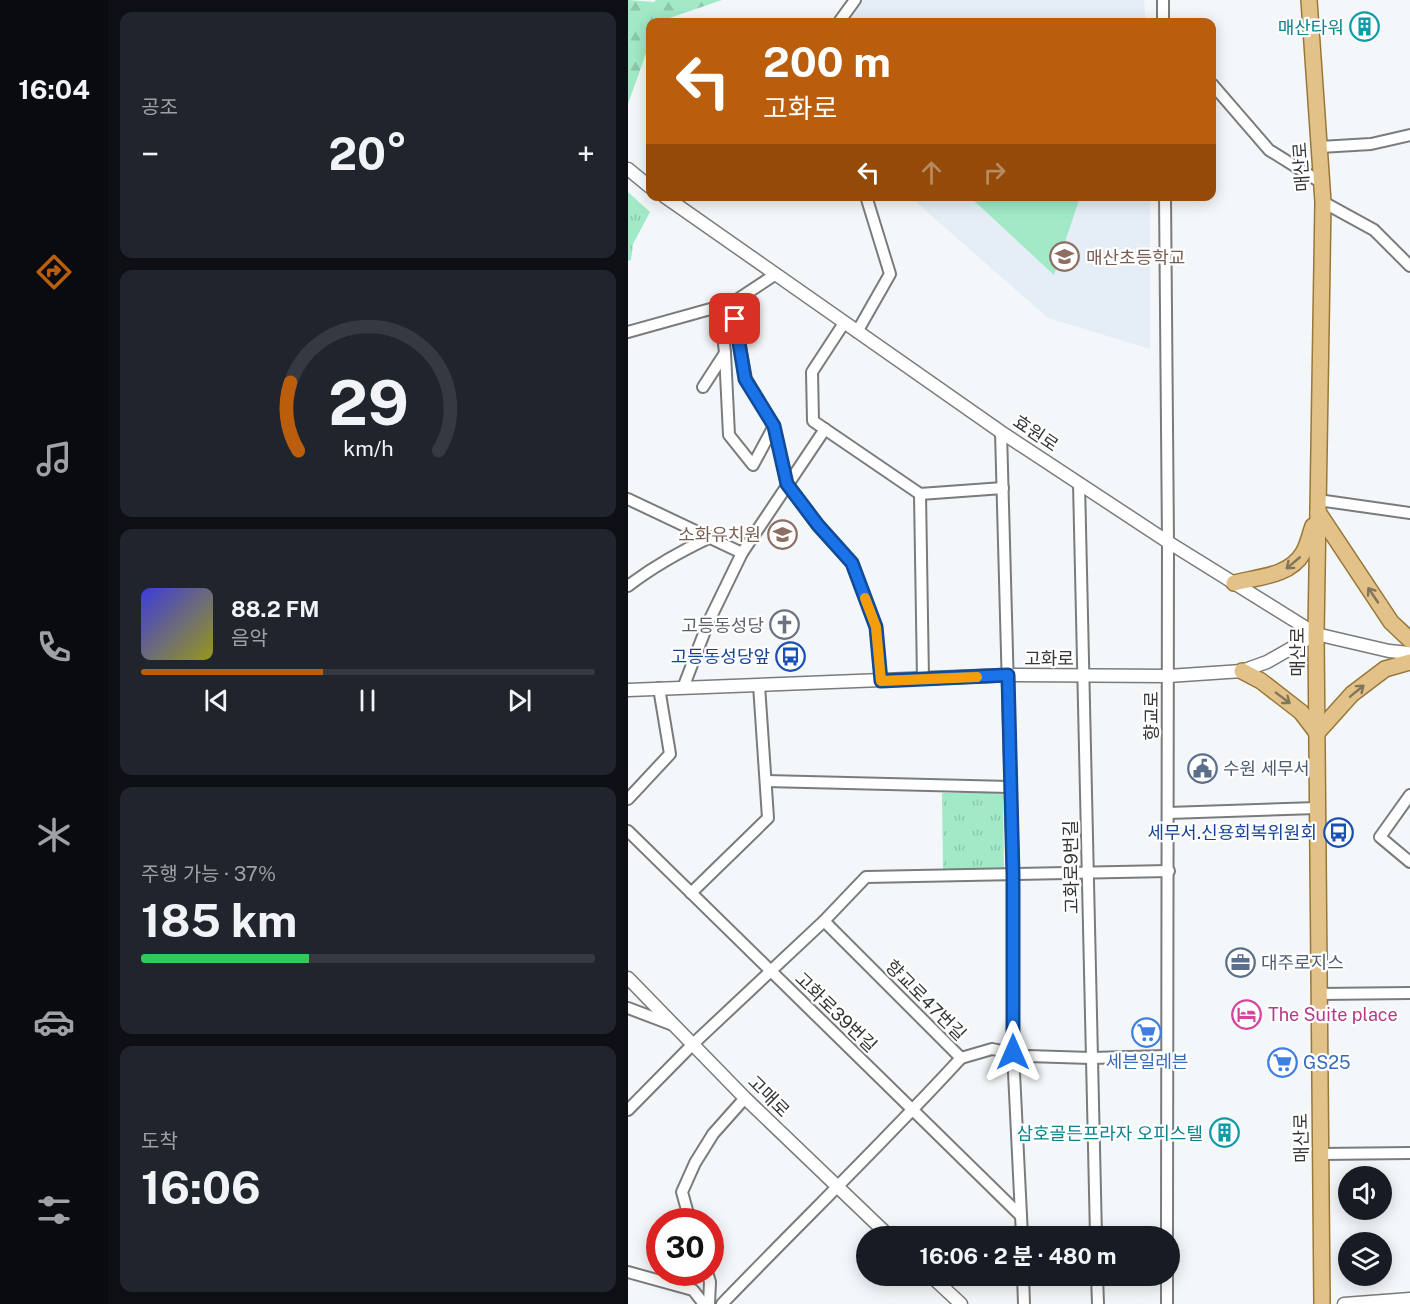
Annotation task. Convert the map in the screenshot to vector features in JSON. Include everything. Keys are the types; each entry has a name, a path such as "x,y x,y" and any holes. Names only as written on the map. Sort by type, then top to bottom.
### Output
{"main road":[{"name":"매산로","path":"1309,0 1323,201 1316,634 1322,1304"},
{"path":"1234,583 1277,573 1294,565 1304,553 1318,506"},
{"path":"1318,506 1391,622 1410,640"},
{"path":"1242,671 1261,681 1301,712 1317,733 1352,694 1385,669 1410,662"}],"street":[{"path":"842,18 855,0"},
{"path":"1163,0 1163,18"},
{"path":"1216,89 1269,150 1322,183"},
{"path":"1320,147 1371,144 1410,135"},
{"path":"628,169 646,184"},
{"name":"효원로","path":"671,201 1001,432 1168,542 1316,634 1389,651 1410,653"},
{"path":"857,332 890,274 868,201"},
{"name":"향교로","path":"1165,201 1169,871 1166,1056 1167,1226"},
{"path":"1323,201 1374,230 1410,266"},
{"path":"628,332 732,303 776,274"},
{"path":"732,303 745,379 774,426 787,484 818,525 852,563 876,627 881,681"},
{"path":"720,306 729,435 753,465 774,426"},
{"path":"844,323 812,372 813,421 920,494 1003,488"},
{"path":"703,387 725,353"},
{"path":"684,688 708,623 742,553 825,429"},
{"path":"1001,432 1013,874 1013,1052 1022,1226"},
{"name":"고화로9번길","path":"1079,483 1096,1226"},
{"path":"920,494 923,679"},
{"path":"628,500 742,553"},
{"path":"1318,506 1410,513"},
{"path":"628,586 670,557 711,537"},
{"name":"고화로","path":"628,690 1008,675 1168,676 1242,671 1267,663 1316,634"},
{"path":"691,893 768,818 759,685"},
{"path":"628,799 670,753 659,688"},
{"path":"766,781 1010,787"},
{"path":"1410,795 1380,837 1410,862"},
{"path":"1168,813 1317,808"},
{"name":"고화로39번길","path":"628,831 1021,1216"},
{"path":"628,1110 693,1044 824,921 865,877 1169,871"},
{"name":"향교로47번길","path":"824,921 961,1058 992,1049 1027,1056 1092,1058 1166,1056"},
{"name":"고매로","path":"628,978 745,1098 878,1226"},
{"path":"1319,994 1410,993"},
{"path":"628,1008 675,1025"},
{"path":"722,1304 913,1110 961,1058"},
{"path":"686,1208 682,1192 695,1163 714,1134 745,1098"},
{"path":"1321,1154 1410,1153"},
{"path":"628,1272 693,1290 704,1304"},
{"path":"709,1304 710,1286"},
{"path":"942,1286 961,1304"},
{"path":"1023,1286 1024,1304"},
{"path":"1097,1286 1098,1304"},
{"path":"1167,1286 1167,1304"},
{"path":"1344,1304 1410,1299"}],"shaded area":[{"path":"858,0 1144,0 1146,18 844,18"},
{"name":"매산초등학교","path":"915,201 1150,201 1150,349 1048,318"}],"green space":[{"path":"628,0 654,2 656,0 722,0 670,18 646,18 646,53 628,104"},
{"path":"628,192 650,212 633,244 631,260 628,261"},
{"path":"974,201 1079,201 1054,275"},
{"path":"1003,792 1004,870 943,871 942,793"}],"slow traffic":[{"path":"865,598 876,627 881,681 977,677"}],"place":[{"name":"매산타워","path":"1365,27"},
{"name":"매산초등학교","path":"1065,257"},
{"name":"소화유치원","path":"782,534"},
{"name":"고등동성당","path":"785,625"},
{"name":"고등동성당앞","path":"791,656"},
{"name":"수원 세무서","path":"1202,768"},
{"name":"세무서.신용회복위원회","path":"1338,832"},
{"name":"대주로지스","path":"1240,962"},
{"name":"The Suite place","path":"1247,1014"},
{"name":"세븐일레븐","path":"1147,1032"},
{"name":"GS25","path":"1282,1062"},
{"name":"삼호골든프라자 오피스텔","path":"1224,1133"}],"route":[{"path":"735,319 745,379 774,426 787,484 818,525 852,563 876,627 881,681 1008,675 1013,874 1013,1052"}]}
